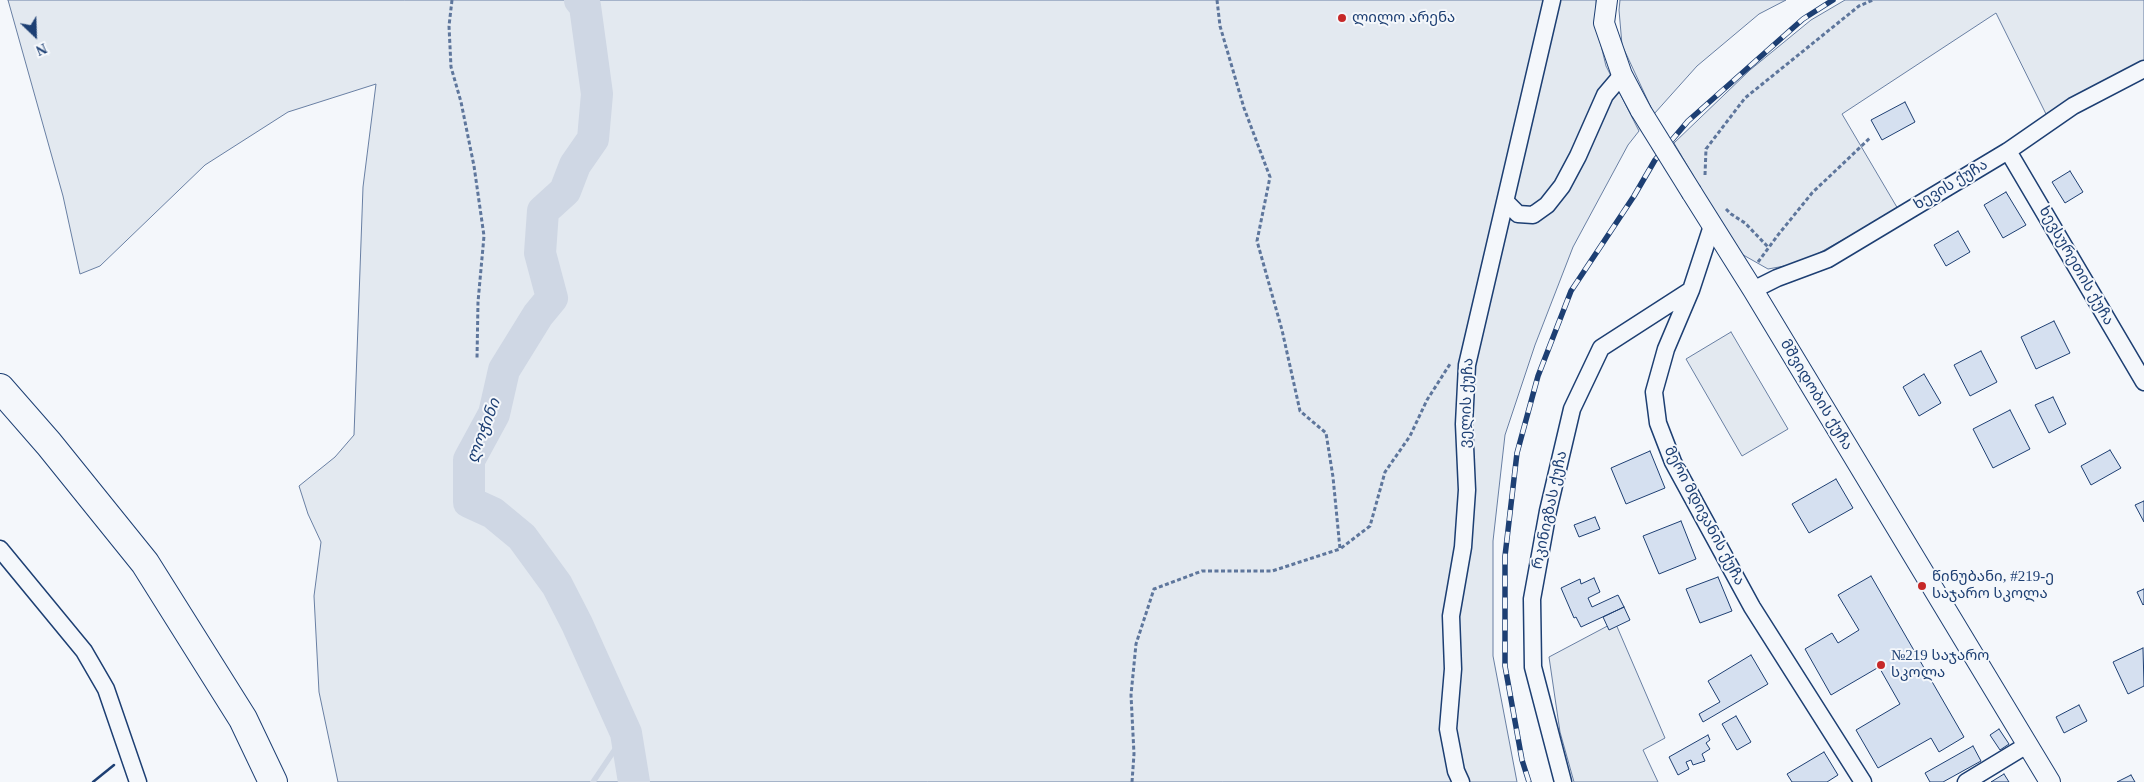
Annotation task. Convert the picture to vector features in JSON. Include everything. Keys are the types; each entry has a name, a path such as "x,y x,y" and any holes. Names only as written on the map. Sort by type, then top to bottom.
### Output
{"highway":[{"path":"0,388 49,444 145,563 243,719 273,782"}],"street":[{"name":"ველის ქუჩა","path":"1461,782 1456,771 1448,729 1453,669 1451,616 1463,547 1466,490 1464,424 1470,348 1506,202 1552,0"},
{"name":"მშვიდობის ქუჩა","path":"1607,0 1604,23 1622,75 1641,111 1750,285 2050,782"},
{"name":"ხევის ქუჩა","path":"1750,285 1777,278 1828,259 2008,151 2073,106 2144,70"},
{"path":"1506,202 1518,214 1533,215 1547,205 1562,186 1578,156 1605,95 1622,75"},
{"name":"ხევსურეთის ქუჩა","path":"2008,151 2144,382"},
{"name":"მერი მდივანის ქუჩა","path":"1712,226 1691,290 1666,349 1654,392 1658,423 1673,462 1752,607 1863,782"},
{"name":"რკინიგზას ქუჩა","path":"1563,782 1533,667 1532,598 1548,511 1572,408 1601,348 1691,290"},
{"path":"0,549 84,651 106,689 138,782"},
{"path":"1966,782 2027,745"}],"path":[{"path":"452,0 449,26 451,67 462,102 484,236 478,302 477,359"},
{"path":"1217,0 1220,26 1244,108 1270,177 1257,241 1282,330 1300,411 1326,433 1333,477 1340,549"},
{"path":"1706,178 1704,171 1706,149 1745,98 1859,6 1872,0"},
{"path":"1750,285 1768,248 1812,193 1871,137"},
{"path":"1725,207 1731,214 1745,222 1768,248"},
{"path":"1132,782 1134,754 1131,695 1136,644 1154,589 1202,571 1272,571 1340,549 1370,526 1385,472 1410,436 1427,400 1450,364 1470,348"}],"shaded area":[{"path":"8,0 1596,0 1597,29 1606,66 1639,131 1628,145 1573,247 1535,345 1505,435 1493,541 1493,656 1517,782 338,782 319,692 314,596 321,542 308,514 299,486 335,457 354,435 363,187 376,84 288,112 205,165 100,266 80,274 63,196"},
{"path":"1620,0 1786,0 1759,14 1697,66 1654,114 1622,45"},
{"path":"1845,0 2144,0 2144,63 2046,114 1996,13 1842,114 1898,209 1801,263 1768,269 1738,252 1674,143 1750,70 1811,20"},
{"path":"1731,332 1788,429 1742,456 1686,359"},
{"path":"1615,622 1665,738 1643,750 1658,782 1574,782 1560,732 1549,657"}],"building":[{"path":"1905,102 1915,122 1882,140 1871,120"},
{"path":"2070,171 2083,192 2065,203 2052,182"},
{"path":"2006,192 2026,225 2003,238 1984,205"},
{"path":"1958,231 1970,252 1946,266 1934,245"},
{"path":"2054,321 2070,353 2036,369 2021,337"},
{"path":"1981,351 1997,382 1970,396 1954,365"},
{"path":"1924,374 1941,403 1919,416 1903,387"},
{"path":"2053,397 2066,424 2049,433 2035,405"},
{"path":"2010,410 2030,449 1993,468 1973,429"},
{"path":"2110,450 2121,468 2091,485 2081,466"},
{"path":"1650,451 1665,488 1626,504 1611,468"},
{"path":"1836,479 1853,508 1809,533 1792,504"},
{"path":"2144,501 2144,522 2135,505"},
{"path":"1595,517 1600,529 1579,537 1574,525"},
{"path":"1681,521 1696,559 1659,574 1643,536"},
{"path":"1871,576 1964,737 1939,752 1931,738 1878,768 1856,730 1900,704 1879,667 1831,695 1805,649 1832,633 1838,643 1859,630 1838,595"},
{"path":"1718,577 1732,611 1700,623 1686,589"},
{"path":"1594,578 1600,592 1588,598 1592,607 1618,595 1624,607 1581,627 1576,617 1574,618 1561,588 1580,579 1581,584"},
{"path":"2144,589 2144,604 2143,605 2137,592"},
{"path":"1624,607 1630,620 1609,630 1603,617"},
{"path":"2143,648 2144,686 2128,694 2113,662"},
{"path":"1751,655 1768,684 1703,722 1699,714 1720,702 1708,681"},
{"path":"2079,705 2087,721 2064,733 2056,717"},
{"path":"1736,716 1751,742 1737,750 1722,724"},
{"path":"1999,729 2009,744 2000,750 1990,735"},
{"path":"1708,735 1710,740 1706,743 1710,749 1702,754 1705,761 1693,765 1691,760 1686,762 1689,769 1678,775 1669,757"},
{"path":"1973,746 1981,761 1943,782 1930,782 1925,773"},
{"path":"1824,752 1838,775 1827,782 1792,782 1787,774"},
{"path":"2004,774 2009,782 1991,782"},
{"path":"2131,775 2135,782 2117,782"}],"waterway":[{"name":"ლოჭინი","path":"580,0 585,6 597,94 593,139 575,165 565,191 543,211 540,253 552,298 538,315 504,370 494,414 469,460 469,502 493,513 522,537 557,585 577,624 626,733 634,782"},
{"path":"593,782 626,733"}],"railway":[{"path":"1529,782 1522,760 1505,666 1505,556 1517,453 1538,376 1571,291 1634,196 1655,160 1688,121 1803,19 1833,0"}],"wall":[{"path":"93,782 114,765"}],"place":[{"name":"ლილო არენა","path":"1342,18"},
{"name":"წინუბანი, #219-ე საჯარო სკოლა","path":"1922,586"},
{"name":"№219 საჯარო სკოლა","path":"1881,665"}]}
